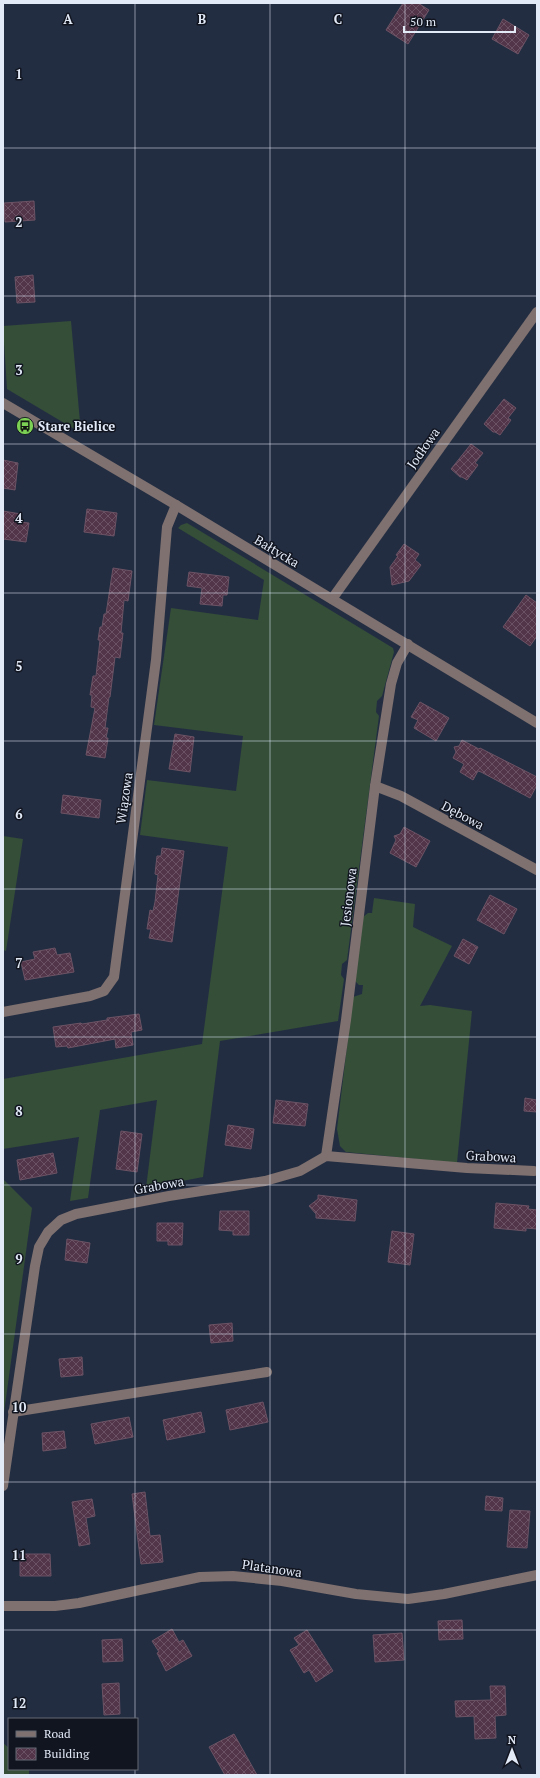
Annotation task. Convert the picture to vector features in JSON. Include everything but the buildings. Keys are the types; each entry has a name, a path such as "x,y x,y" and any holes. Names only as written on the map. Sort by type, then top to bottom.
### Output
{"street":[{"name":"Jodłowa","path":"332,599 537,312"},
{"name":"Bałtycka","path":"3,403 408,644 537,723"},
{"name":"Wiązowa","path":"3,1012 90,996 104,991 114,977 156,660 167,526 176,505"},
{"name":"Jesionowa","path":"326,1156 346,1020 375,786 391,684 397,663 408,644"},
{"name":"Dębowa","path":"375,786 400,796 537,870"},
{"name":"Grabowa","path":"3,1486 12,1412 34,1266 39,1247 48,1232 61,1220 76,1214 169,1196 265,1181 300,1171 326,1156 467,1168 534,1171"},
{"path":"12,1412 267,1372"},
{"name":"Platanowa","path":"3,1606 55,1606 79,1603 200,1577 247,1577 282,1581 356,1594 408,1599 444,1594 537,1575"}],"green space":[{"path":"71,321 81,433 7,389 3,326"},
{"path":"187,523 393,648 394,652 382,696 377,701 376,712 379,716 347,960 342,964 341,975 344,979 338,1021 220,1041 203,1177 146,1188 157,1100 100,1110 88,1198 70,1201 79,1137 3,1149 3,1079 202,1044 228,847 140,835 147,780 236,791 243,736 154,725 171,608 258,620 264,580 178,528"},
{"path":"3,836 23,839 6,951 3,950"},
{"path":"374,898 415,904 413,927 452,946 420,1006 430,1005 472,1011 457,1163 346,1152 340,1146 337,1129 353,997 362,994 363,985 359,985 355,981 363,917 368,913 372,913"},
{"path":"3,1179 32,1208 3,1420"},
{"path":"3,1743 8,1747 8,1770 29,1770 29,1775 3,1775"}],"place":[{"name":"Stare Bielice","path":"25,426"}]}
